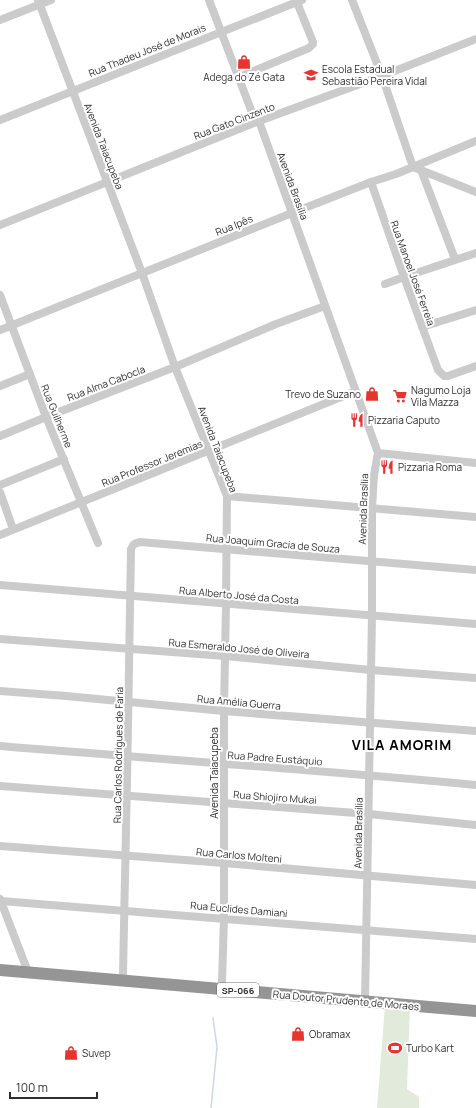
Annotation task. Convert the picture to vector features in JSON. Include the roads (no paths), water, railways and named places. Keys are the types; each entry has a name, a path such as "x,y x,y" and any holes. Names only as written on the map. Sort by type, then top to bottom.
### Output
{"highway":[{"name":"Rua Doutor Prudente de Moraes","path":"0,963 47,974 366,998 476,1003"},
{"name":"Rua Doutor Prudente de Moraes","path":"0,970 27,969 79,971 222,982 476,1011"},
{"path":"47,974 54,972 79,971"}],"street":[{"path":"0,20 39,2 51,0"},
{"name":"Avenida Brasília","path":"209,0 253,115 259,121 378,453 374,475 372,508 372,616 366,998"},
{"path":"352,0 382,76 413,166 476,192"},
{"path":"239,77 305,50 311,46 313,42 298,1"},
{"name":"Rua Thadeu José de Morais","path":"0,120 298,1"},
{"name":"Avenida Taiacupeba","path":"39,2 142,273 175,367 227,496 223,764 224,918 222,982"},
{"name":"Rua Gato Cinzento","path":"0,225 259,121 382,76 476,39"},
{"name":"Rua Ipês","path":"0,330 476,141"},
{"path":"421,170 455,259"},
{"name":"Rua Manoel José Ferreia","path":"370,182 438,370 444,376 448,376 476,366"},
{"path":"385,284 476,253"},
{"name":"Rua Guilherme","path":"0,295 46,417 98,543"},
{"name":"Rua Alma Cabocla","path":"0,436 175,367 276,324 326,306"},
{"path":"422,327 476,310"},
{"path":"0,386 30,374"},
{"name":"Rua Professor Jeremias","path":"0,535 356,391"},
{"path":"378,453 476,463"},
{"path":"0,485 64,459"},
{"path":"0,492 13,529"},
{"path":"227,496 476,517"},
{"name":"Rua Joaquim Gracia de Souza","path":"140,542 476,570"},
{"name":"Rua Carlos Rodrigues de Faria","path":"123,974 131,549 133,545 140,542"},
{"name":"Rua Alberto José da Costa","path":"0,585 476,624"},
{"name":"Rua Esmeraldo José de Oliveira","path":"0,639 129,650 225,656 476,678"},
{"name":"Rua Amélia Guerra","path":"0,691 476,731"},
{"name":"Rua Padre Eustáquio","path":"0,746 369,775 476,785"},
{"name":"Rua Shiojiro Mukai","path":"0,786 369,814 476,825"},
{"name":"Rua Carlos Molteni","path":"0,846 224,863 476,885"},
{"path":"0,900 27,969"},
{"name":"Rua Euclides Damiani","path":"0,900 476,939"}],"waterway":[{"path":"211,1108 217,1047 213,1018"}],"place":[{"name":"Adega do Zé Gata","path":"244,62"},
{"name":"Escola Estadual Sebastião Pereira Vidal","path":"311,75"},
{"name":"Trevo de Suzano","path":"372,394"},
{"name":"Nagumo Loja Vila Mazza","path":"400,396"},
{"name":"Pizzaria Caputo","path":"357,420"},
{"name":"Pizzaria Roma","path":"387,467"},
{"name":"Obramax","path":"298,1034"},
{"name":"Turbo Kart","path":"395,1048"},
{"name":"Suvep","path":"71,1053"}],"district":[{"name":"VILA AMORIM","path":"402,744"}]}
